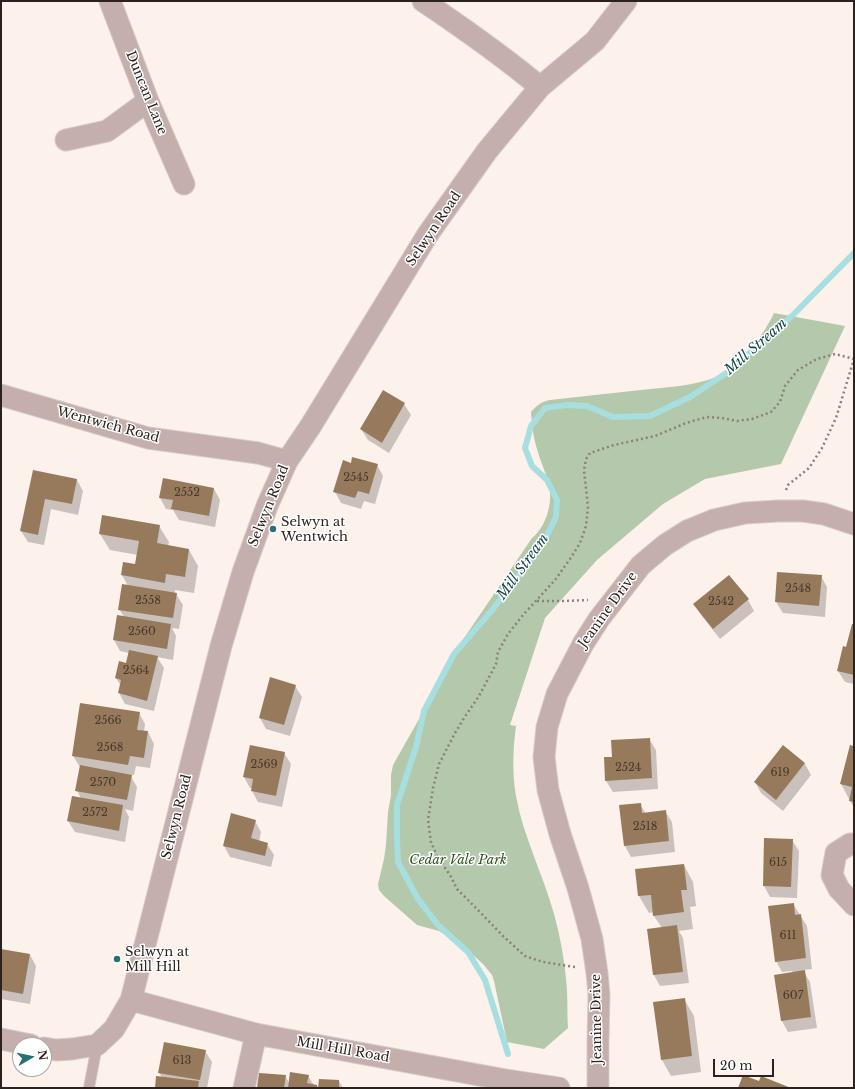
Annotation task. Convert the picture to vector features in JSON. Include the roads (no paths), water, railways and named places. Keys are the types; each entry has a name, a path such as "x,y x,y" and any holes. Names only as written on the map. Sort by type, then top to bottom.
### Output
{"street":[{"name":"Duncan Lane","path":"110,1 148,101 184,184"},
{"path":"423,1 461,26 514,65 540,87"},
{"name":"Selwyn Road","path":"97,1045 114,1030 130,1000 223,638 243,572 266,506 287,461 310,427 428,234 487,151 540,87 595,41 626,1"},
{"path":"66,140 107,131 148,101"},
{"name":"Wentwich Road","path":"1,395 148,438 258,453 287,461"},
{"name":"Jeanine Drive","path":"598,1088 599,994 592,939 548,790 544,757 547,727 557,694 583,644 599,619 641,565 665,545 687,531 714,520 778,510 824,514 854,524"},
{"path":"854,844 850,844 836,853 832,875 839,889 854,905"},
{"name":"Mill Hill Road","path":"130,1000 256,1034 506,1080 559,1088"},
{"path":"244,1088 256,1034"},
{"path":"1,1039 12,1041"},
{"path":"52,1049 72,1049 97,1045"}],"lane":[{"path":"89,1088 97,1045"}],"waterway":[{"name":"Mill Stream","path":"508,1054 485,980 468,952 438,925 418,899 398,862 397,805 416,747 424,711 454,654 493,609 519,575 544,541 556,517 557,500 547,480 532,466 525,448 531,426 545,408 567,405 587,406 613,417 650,416 690,397 728,372 792,316 854,253"}],"place":[{"name":"Selwyn at Wentwich","path":"273,529"},
{"name":"Selwyn at Mill Hill","path":"117,959"}],"park label":[{"name":"Cedar Vale Park","path":"458,860"}]}
